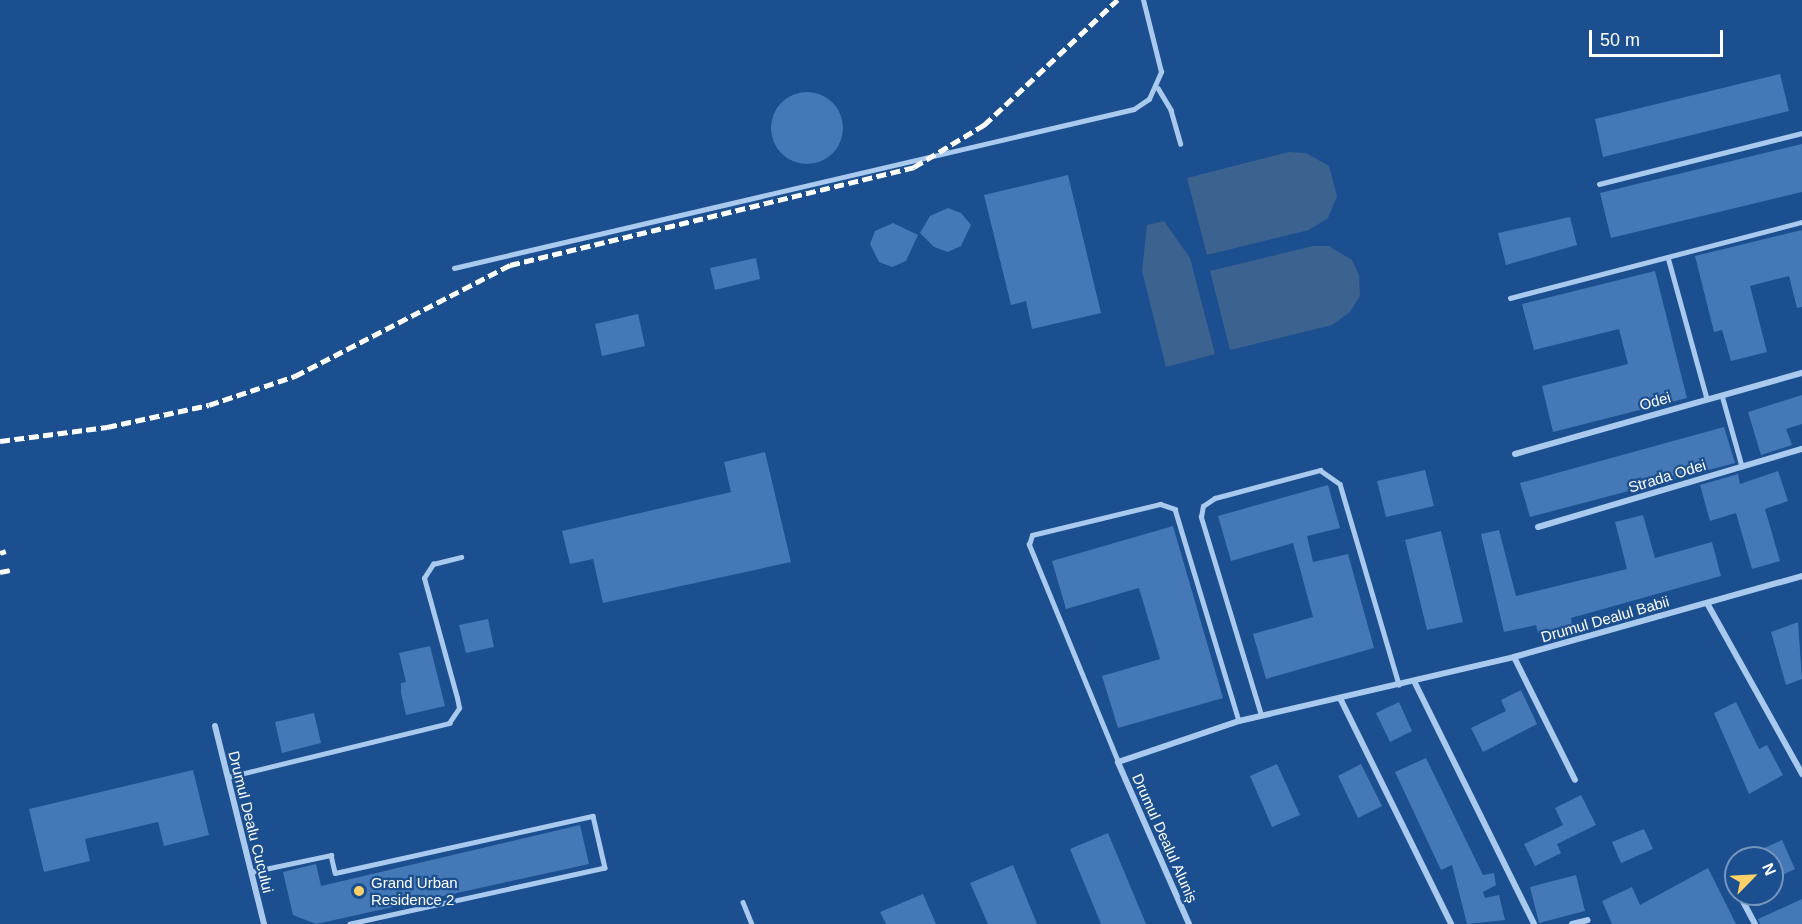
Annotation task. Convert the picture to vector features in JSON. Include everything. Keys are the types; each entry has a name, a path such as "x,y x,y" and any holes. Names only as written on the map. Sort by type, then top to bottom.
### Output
{"street":[{"name":"Odei","path":"1515,454 1802,372"},
{"name":"Strada Odei","path":"1538,527 1802,449"},
{"name":"Drumul Dealul Babii","path":"1118,762 1239,721 1514,657 1802,576"},
{"path":"1707,603 1802,774"},
{"path":"1514,657 1575,780"},
{"path":"1414,681 1534,924"},
{"path":"1340,698 1451,924"},
{"name":"Drumul Dealu Cucului","path":"215,726 264,924"},
{"name":"Drumul Dealul Aluniș","path":"1118,762 1189,924"},
{"path":"1745,906 1755,924"},
{"path":"1572,924 1588,920"}],"lane":[{"path":"454,268 1134,109 1158,88 1161,72 1143,0"},
{"path":"1158,88 1171,110 1181,144"},
{"path":"1599,184 1802,133"},
{"path":"1510,298 1802,222"},
{"path":"1668,256 1707,399"},
{"path":"1722,395 1742,466"},
{"path":"1261,716 1201,518 1203,506 1215,498 1320,470 1340,484 1399,684"},
{"path":"1118,762 1029,545 1032,535 1040,532 1160,504 1175,509 1239,721"},
{"path":"228,777 449,723 459,708 424,578 432,564 461,557"},
{"path":"251,872 331,855 335,873 593,816 605,868 350,924"},
{"path":"743,902 752,924"}],"water":[{"path":"1289,152 1306,153 1329,166 1337,196 1328,218 1309,230 1207,255 1187,178"},
{"path":"1164,221 1190,258 1215,354 1166,367 1142,271 1147,225"},
{"path":"1313,246 1329,246 1352,260 1359,275 1360,296 1350,312 1332,325 1230,350 1210,271"}],"building":[{"path":"1780,74 1789,111 1603,157 1595,119"},
{"path":"807,92 827,98 837,108 843,128 837,148 827,158 807,164 787,158 777,148 771,128 777,108 787,98"},
{"path":"1802,144 1802,192 1611,238 1600,193"},
{"path":"1068,175 1101,313 1032,329 1026,301 1011,305 984,195"},
{"path":"948,208 961,213 971,225 961,246 948,252 934,247 920,233 930,216"},
{"path":"1570,217 1577,245 1506,265 1498,233"},
{"path":"893,223 918,235 906,261 892,267 879,262 870,244 875,231"},
{"path":"1802,230 1802,307 1797,308 1789,276 1750,286 1767,352 1731,361 1722,330 1714,332 1695,256"},
{"path":"756,258 760,279 715,290 710,268"},
{"path":"1655,271 1687,398 1553,432 1542,386 1628,364 1619,329 1534,350 1522,304"},
{"path":"638,314 645,346 602,356 595,324"},
{"path":"1802,395 1802,424 1786,429 1792,445 1761,455 1748,412"},
{"path":"1724,427 1735,463 1530,517 1520,483"},
{"path":"765,452 791,562 603,603 593,559 570,564 562,531 731,492 724,462"},
{"path":"1425,470 1434,506 1386,517 1377,481"},
{"path":"1778,471 1788,501 1765,509 1780,561 1752,569 1736,513 1710,521 1700,485 1738,474 1740,484"},
{"path":"1328,485 1340,528 1307,536 1313,562 1348,554 1374,648 1266,679 1253,634 1313,617 1293,543 1231,561 1218,516"},
{"path":"1643,515 1655,558 1712,542 1721,576 1571,618 1572,624 1538,633 1536,625 1504,632 1481,534 1499,530 1516,596 1627,569 1615,522"},
{"path":"1173,526 1223,698 1118,728 1102,676 1160,659 1139,588 1066,609 1052,561"},
{"path":"1441,531 1463,622 1427,630 1405,540"},
{"path":"488,619 494,647 466,653 459,625"},
{"path":"1798,622 1802,679 1786,685 1771,632"},
{"path":"430,646 445,706 406,715 401,683 406,682 399,653"},
{"path":"1521,690 1537,724 1483,752 1471,728 1506,711 1501,700"},
{"path":"1399,702 1412,731 1390,742 1376,713"},
{"path":"1736,702 1759,749 1767,745 1783,775 1749,794 1714,713"},
{"path":"314,713 321,743 282,753 275,722"},
{"path":"1426,758 1483,875 1494,873 1496,885 1483,892 1485,898 1499,895 1505,920 1467,924 1452,865 1441,870 1395,772"},
{"path":"1277,764 1300,815 1272,827 1250,776"},
{"path":"1361,764 1382,806 1358,818 1338,776"},
{"path":"193,770 209,835 164,846 158,822 85,839 90,861 44,872 29,809"},
{"path":"1581,795 1596,825 1557,844 1561,853 1535,866 1524,844 1563,825 1555,808"},
{"path":"580,825 589,864 316,924 293,915 283,872 316,864 321,886"},
{"path":"1644,829 1653,849 1621,863 1612,842"},
{"path":"1108,833 1146,924 1101,924 1070,849"},
{"path":"1782,840 1795,869 1784,874 1784,846 1768,846"},
{"path":"1013,865 1037,924 988,924 970,883"},
{"path":"1708,868 1724,900 1724,906 1727,906 1736,924 1612,924 1602,901 1632,887 1640,905"},
{"path":"1576,875 1585,911 1539,923 1530,887"},
{"path":"923,894 936,924 886,924 880,912"},
{"path":"1802,899 1802,924 1760,924 1758,919"}],"railway":[{"path":"0,441 107,427 209,405 295,376 510,265 914,167 984,125 1117,0"},
{"path":"0,553 6,551"},
{"path":"0,572 10,570"}],"place":[{"name":"Grand Urban Residence 2","path":"359,891"}]}
